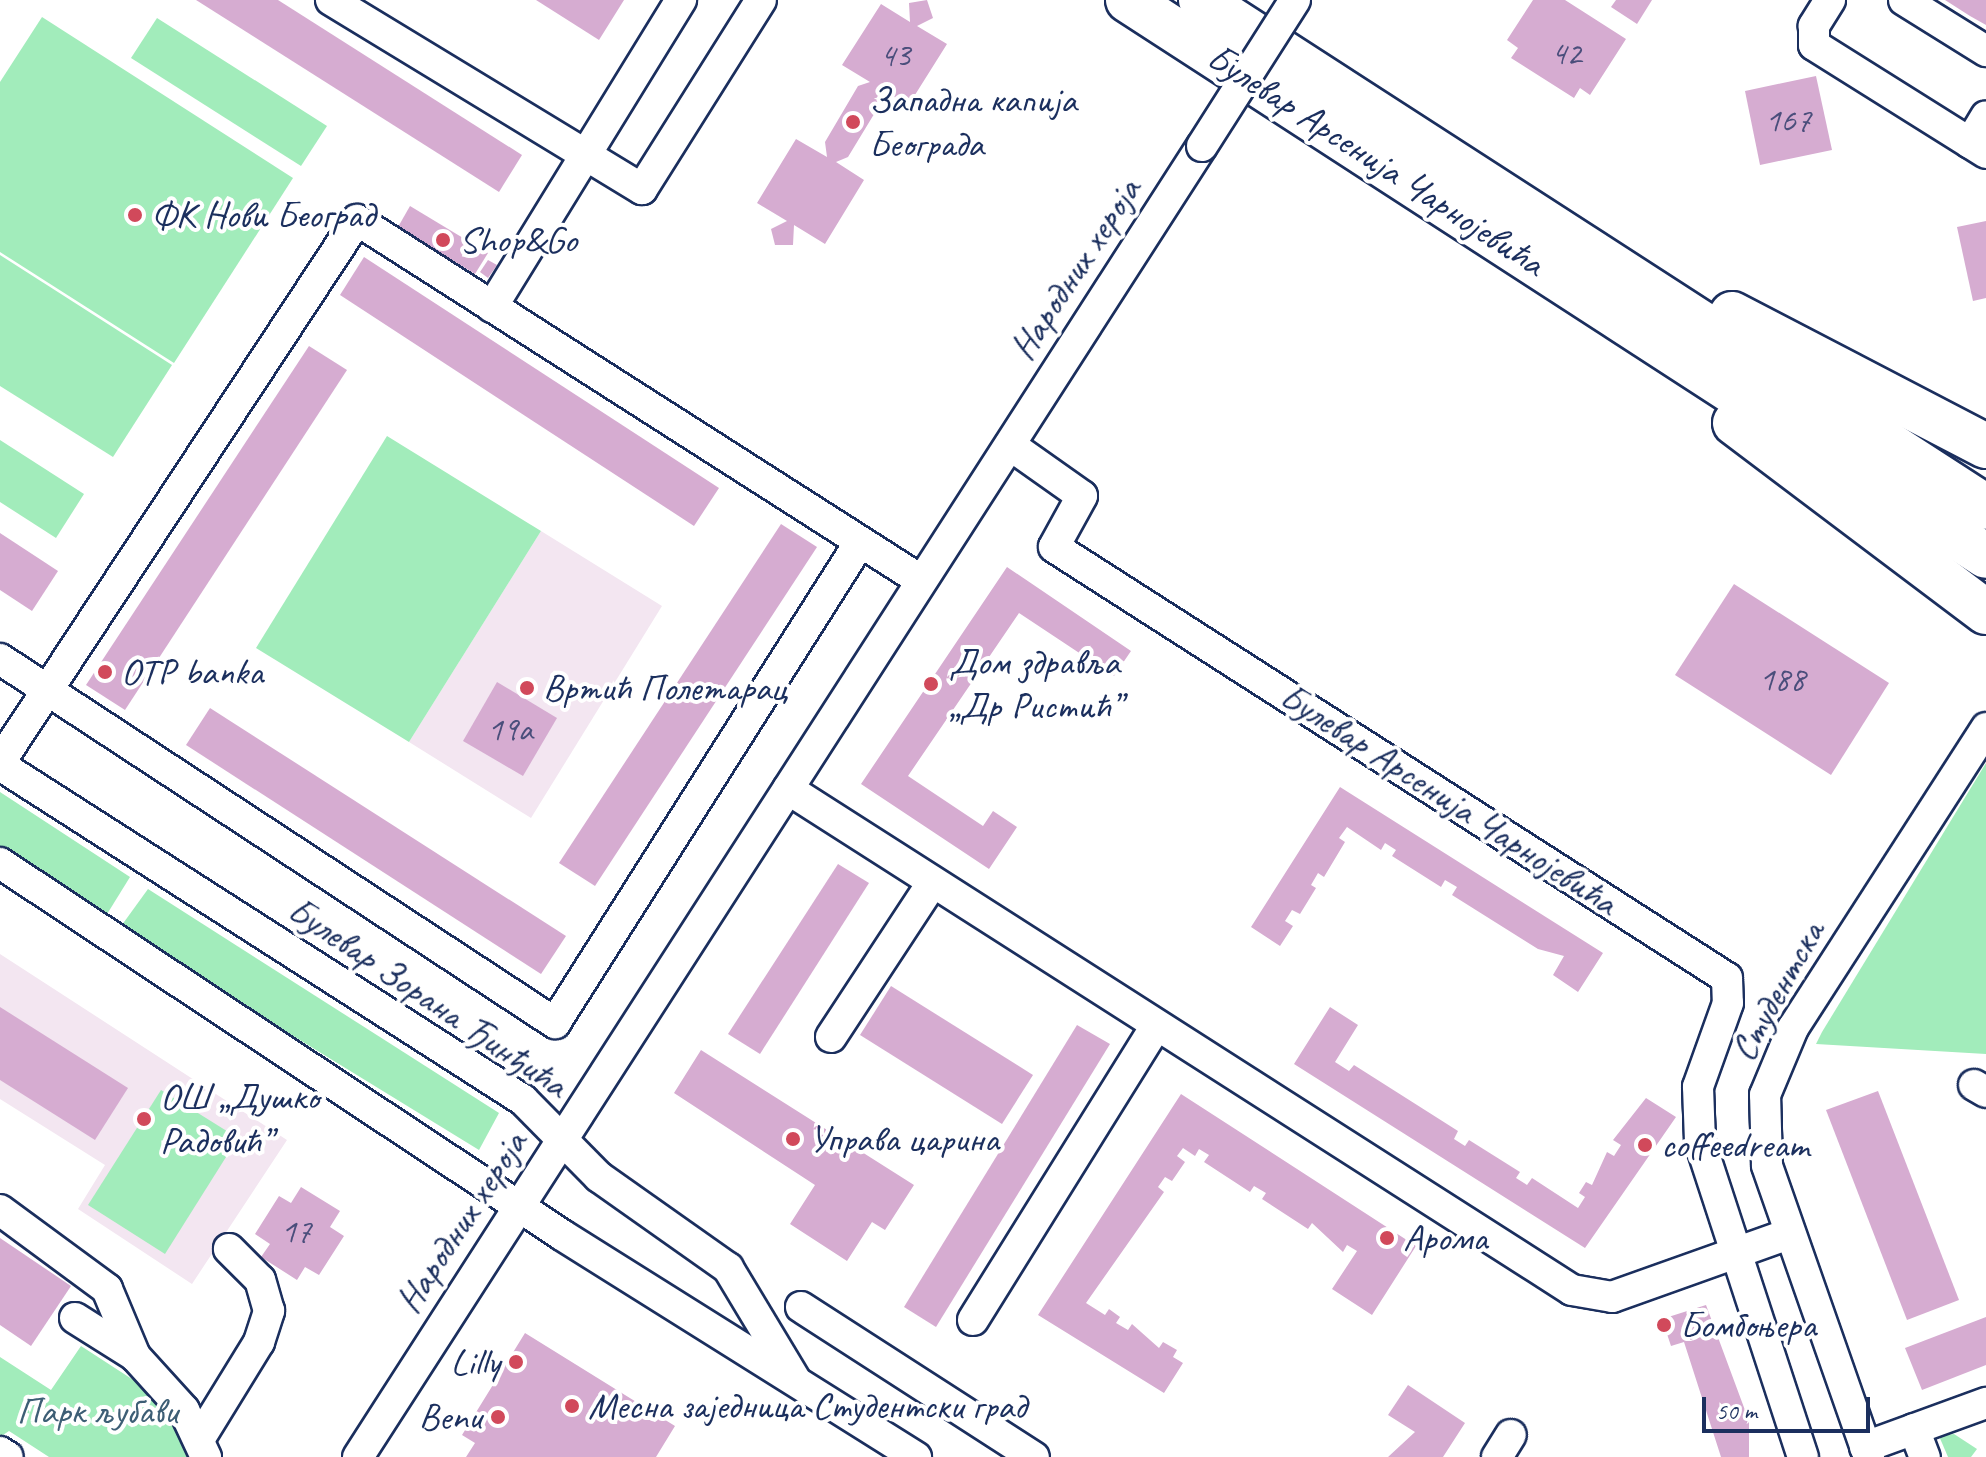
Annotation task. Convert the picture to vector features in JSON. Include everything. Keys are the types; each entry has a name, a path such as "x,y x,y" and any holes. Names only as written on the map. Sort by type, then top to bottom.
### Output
{"highway":[{"name":"Булевар Арсенија Чарнојевића","path":"1128,0 1644,308 1986,507"},
{"name":"Булевар Арсенија Чарнојевића","path":"1201,0 1644,308 1986,556"},
{"path":"1986,446 1726,311 1644,308 1666,367 1986,612"}],"street":[{"path":"331,0 642,189 761,0"},
{"path":"681,0 583,154 492,307 922,581"},
{"name":"Народних хероја","path":"358,1457 1295,0"},
{"path":"1830,0 1814,26 1814,45 1978,148 1986,116"},
{"path":"1904,0 1986,51"},
{"name":"Булевар Зорана Ђинђића","path":"492,307 357,220 0,763 523,1100 599,1177 728,1268 795,1380"},
{"name":"Булевар Арсенија Чарнојевића","path":"1010,445 1082,496 1054,547 1727,978 1728,1003 1701,1073 1697,1123 1732,1254"},
{"name":"Булевар Зорана Ђинђића","path":"0,659 555,1023 860,542"},
{"name":"Студентска","path":"1892,1446 1789,1234 1764,1145 1772,1070 1986,728"},
{"path":"788,789 1155,1028 1572,1290 1612,1297 1789,1234"},
{"name":"Булевар Зорана Ђинђића","path":"0,863 476,1172 519,1207 916,1457"},
{"path":"831,1037 932,883"},
{"path":"973,1320 1155,1028"},
{"path":"0,1210 107,1289 135,1356 203,1448 259,1342 269,1311 267,1291 229,1249"},
{"path":"1732,1254 1803,1457"},
{"path":"801,1307 1034,1457"},
{"path":"75,1318 135,1356"},
{"path":"1892,1446 1986,1403"},
{"path":"0,1452 8,1457"}],"shaded area":[{"name":"Вртић Полетарац","path":"541,531 662,606 531,818 409,742"},
{"name":"ОШ „Душко Радовић”","path":"0,954 287,1140 192,1284 78,1209 105,1165 0,1099"}],"green space":[{"name":"ФК Нови Београд","path":"42,17 293,178 174,363 0,252 0,82"},
{"path":"157,18 327,126 301,166 131,58"},
{"path":"0,255 172,365 113,457 0,386"},
{"path":"387,436 541,531 409,742 256,648"},
{"path":"0,440 84,494 56,538 0,502"},
{"path":"1986,763 1986,1054 1816,1044 1822,1032"},
{"path":"0,792 130,877 104,919 0,852"},
{"path":"148,889 499,1113 479,1150 119,929"},
{"path":"161,1090 238,1138 165,1254 88,1205"},
{"name":"Парк љубави","path":"81,1346 175,1407 200,1457 49,1457 9,1431 0,1437 0,1357 51,1390"},
{"path":"1954,1434 1977,1449 1971,1457 1948,1457 1939,1436"}],"building":[{"path":"196,0 278,0 522,155 499,192"},
{"path":"536,0 624,0 599,40"},
{"path":"927,0 933,18 917,26 947,44 908,106 879,87 882,101 848,157 836,162 864,180 825,244 794,225 793,245 775,245 771,229 787,221 757,203 796,139 827,157 825,142 858,86 870,82 842,65 881,4 910,22 909,3"},
{"path":"1533,0 1565,0 1626,39 1590,95 1580,88 1574,98 1511,58 1518,48 1507,40"},
{"path":"1616,0 1652,0 1637,24 1611,7"},
{"path":"1945,0 1986,0 1986,25 1970,16"},
{"path":"1816,76 1832,150 1760,165 1745,91"},
{"name":"Shop&Go","path":"410,206 488,253 475,274 398,227"},
{"path":"1986,221 1986,298 1973,301 1957,227"},
{"path":"364,257 719,488 694,526 340,295"},
{"path":"488,260 497,265 488,278 480,272"},
{"path":"309,346 347,370 125,710 86,685"},
{"path":"781,524 817,547 595,886 559,863"},
{"path":"0,533 58,571 32,611 0,590"},
{"path":"1007,567 1131,651 1114,676 1019,613 908,776 983,826 993,811 1017,827 989,869 861,784"},
{"path":"1734,584 1889,683 1831,775 1675,675"},
{"path":"497,682 557,718 523,776 463,741"},
{"path":"210,708 566,936 541,974 186,745"},
{"path":"1340,787 1603,953 1578,992 1553,975 1564,956 1538,949 1452,895 1457,887 1445,880 1441,887 1392,856 1396,850 1385,843 1381,850 1347,827 1339,838 1345,842 1324,877 1318,873 1311,885 1316,888 1300,914 1292,910 1285,921 1293,926 1280,946 1251,927"},
{"path":"838,864 869,883 760,1054 728,1034"},
{"path":"891,986 1033,1075 1002,1124 860,1035"},
{"path":"0,1007 128,1088 95,1140 0,1080"},
{"path":"1330,1007 1358,1025 1335,1062 1349,1071 1354,1065 1458,1131 1454,1139 1465,1146 1469,1140 1520,1172 1516,1178 1527,1185 1532,1178 1578,1208 1585,1197 1579,1193 1586,1182 1592,1185 1607,1152 1614,1156 1621,1145 1613,1140 1646,1098 1676,1117 1585,1248 1294,1064"},
{"path":"1077,1025 1110,1044 936,1327 904,1307"},
{"name":"Управа царина","path":"701,1050 914,1185 885,1230 872,1222 847,1261 790,1224 815,1185 674,1093"},
{"path":"1878,1091 1959,1300 1907,1320 1826,1110"},
{"path":"1181,1094 1416,1246 1372,1315 1332,1289 1357,1251 1347,1245 1343,1252 1312,1223 1308,1229 1262,1199 1266,1193 1254,1186 1250,1192 1204,1162 1209,1155 1199,1149 1195,1156 1183,1148 1177,1156 1185,1162 1172,1181 1165,1177 1158,1187 1164,1192 1086,1303 1105,1315 1109,1309 1120,1317 1116,1323 1128,1330 1132,1324 1159,1348 1163,1342 1177,1350 1173,1357 1183,1363 1164,1393 1038,1315"},
{"path":"301,1187 340,1211 330,1227 344,1236 319,1275 305,1267 297,1280 261,1257 270,1244 255,1234 279,1196 291,1203"},
{"path":"0,1238 71,1286 31,1346 0,1325"},
{"path":"1706,1305 1749,1421 1749,1457 1721,1457 1684,1342 1671,1346 1662,1319"},
{"path":"1986,1317 1986,1365 1922,1390 1905,1348"},
{"path":"525,1333 675,1426 656,1457 466,1457 475,1443 462,1435"},
{"path":"1408,1385 1465,1423 1443,1457 1388,1457 1415,1432 1388,1415"}],"place":[{"name":"Западна капија Београда","path":"853,122"},
{"name":"ФК Нови Београд","path":"135,215"},
{"name":"Shop&Go","path":"443,240"},
{"name":"OTP banka","path":"105,672"},
{"name":"Дом здравља „Др Ристић”","path":"931,684"},
{"name":"Вртић Полетарац","path":"527,688"},
{"name":"ОШ „Душко Радовић”","path":"144,1119"},
{"name":"Управа царина","path":"793,1139"},
{"name":"coffeedream","path":"1645,1145"},
{"name":"Арома","path":"1387,1238"},
{"name":"Бомбоњера","path":"1664,1325"},
{"name":"Lilly","path":"516,1362"},
{"name":"Месна заједница Студентски град","path":"572,1406"},
{"name":"Benu","path":"498,1417"}]}
